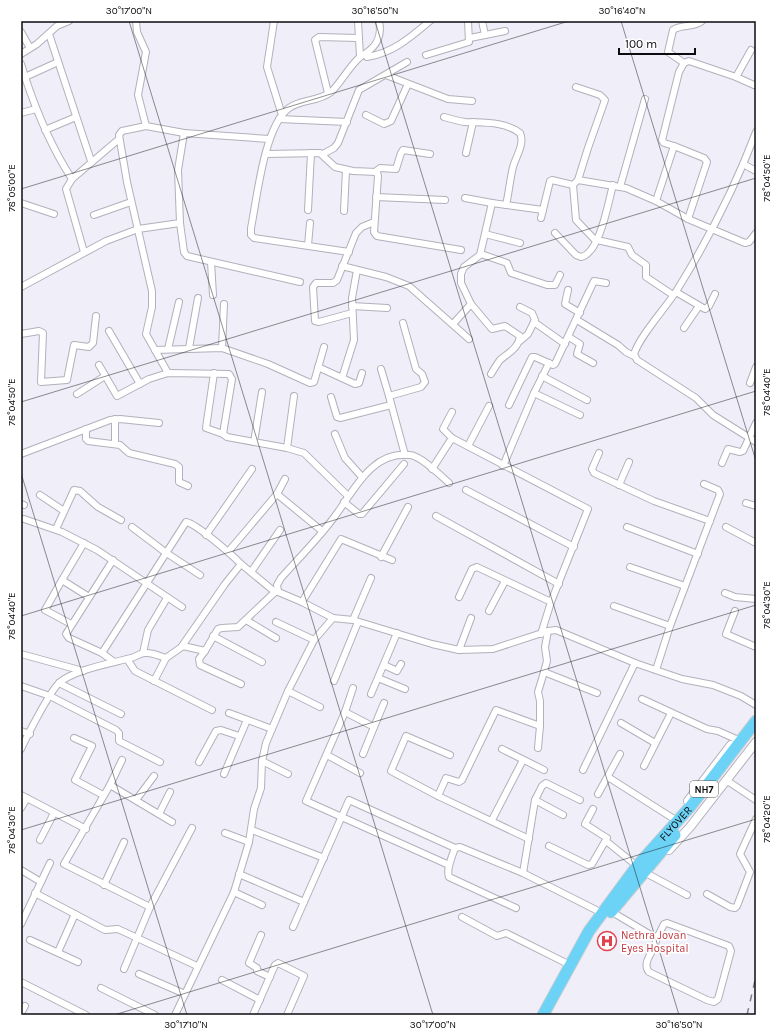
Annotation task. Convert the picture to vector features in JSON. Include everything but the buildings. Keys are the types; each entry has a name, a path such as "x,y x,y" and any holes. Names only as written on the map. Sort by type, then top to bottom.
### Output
{"highway":[{"name":"FLYOVER","path":"641,869 690,808 756,721"},
{"name":"FLYOVER","path":"652,856 695,812 756,732"},
{"name":"NH7","path":"543,1015 589,931 607,912 641,869"},
{"name":"NH7","path":"552,1015 607,912"}],"street":[{"path":"21,54 49,34 57,26 69,21"},
{"path":"136,21 137,32 146,52 138,95 146,126"},
{"path":"274,21 267,67 280,117"},
{"path":"358,21 358,38 363,55"},
{"path":"349,252 254,238 251,235 269,140 280,117 293,106 317,100 328,93 345,77 363,55 378,42 380,32 379,21"},
{"path":"363,55 369,57 386,52 406,42 430,21"},
{"path":"468,21 470,38"},
{"path":"482,21 485,34"},
{"path":"684,63 668,52 673,30 677,27 698,24 702,21"},
{"path":"426,55 468,42 470,38 505,31"},
{"path":"21,32 30,48"},
{"path":"49,34 91,161"},
{"path":"328,93 315,40 319,37 358,38"},
{"path":"736,77 751,50"},
{"path":"688,219 707,160 664,143 662,140 679,72 684,63 689,61 736,77 754,85"},
{"path":"26,77 58,62"},
{"path":"266,154 323,154 336,146 360,90 408,62"},
{"path":"21,64 36,109 45,130 56,154 72,179"},
{"path":"386,75 448,99 472,101"},
{"path":"366,115 384,124 391,121 408,84"},
{"path":"576,87 602,96 605,100 578,180 573,185 576,220 597,241 628,247 632,255 646,264 646,277 675,294 705,309 708,308 714,294"},
{"path":"555,233 581,257 592,250 597,241 645,99"},
{"path":"21,113 36,109"},
{"path":"45,130 76,117"},
{"path":"280,117 347,122"},
{"path":"444,117 463,122 488,122 512,129 520,134 520,150 514,167 506,205"},
{"path":"466,153 473,122"},
{"path":"168,373 146,334 152,307 152,291 119,135 122,131 146,126 184,132 269,140"},
{"path":"184,132 178,170 180,223 185,255 300,282"},
{"path":"634,356 640,343 675,294 712,229 743,164 756,132"},
{"path":"84,252 77,223 72,214 66,194 67,186 72,179 91,161 119,139"},
{"path":"656,201 674,146"},
{"path":"323,154 332,165 346,170 375,172 380,168 396,169 403,150 430,154"},
{"path":"308,210 311,153"},
{"path":"743,164 756,171"},
{"path":"344,212 346,170"},
{"path":"375,172 378,176 374,232 379,237 408,240 461,250"},
{"path":"541,218 550,181 552,180 573,185"},
{"path":"578,180 616,186 656,201 688,219 746,243 756,234"},
{"path":"376,197 445,200"},
{"path":"466,198 543,210"},
{"path":"94,215 132,202"},
{"path":"21,203 54,214"},
{"path":"492,203 480,254 476,259 464,267 460,278 461,283 472,304 490,327 494,329 505,326 510,328 520,335 520,341"},
{"path":"352,314 320,322 314,319 313,286 318,283 336,282 358,229 374,222"},
{"path":"21,287 106,241 138,229 180,223"},
{"path":"308,246 310,223"},
{"path":"485,234 520,243"},
{"path":"480,254 507,263 511,273 547,285 555,285 560,275"},
{"path":"211,262 213,295"},
{"path":"342,266 386,277 409,286 469,339"},
{"path":"342,378 354,340 352,306 357,270"},
{"path":"509,405 532,357 535,356 549,363 555,364 594,281 606,283"},
{"path":"568,290 565,304 580,313"},
{"path":"189,348 198,298"},
{"path":"168,349 179,302"},
{"path":"222,348 224,304"},
{"path":"453,324 472,304"},
{"path":"352,306 387,308"},
{"path":"684,328 699,306"},
{"path":"491,374 498,363 528,334 534,322 532,313 520,307"},
{"path":"21,334 39,331 43,333 41,382 66,380 74,345 89,347 93,343 96,316"},
{"path":"577,320 618,344 637,360 696,398 713,415 756,442"},
{"path":"534,322 565,344"},
{"path":"389,396 421,387 425,382 422,374 416,369 403,323"},
{"path":"109,331 140,384"},
{"path":"569,337 580,344 577,354 593,363"},
{"path":"155,350 222,348 268,364 310,383 314,382 324,347"},
{"path":"503,466 534,393 549,363"},
{"path":"99,365 117,396 140,384 168,373 226,373 232,377 223,434"},
{"path":"318,367 357,384 362,373"},
{"path":"750,383 756,367"},
{"path":"381,369 405,455"},
{"path":"214,373 206,428 254,442 287,448 309,456 348,496"},
{"path":"77,394 106,376"},
{"path":"542,376 587,400"},
{"path":"254,442 262,392"},
{"path":"534,393 580,415"},
{"path":"287,448 294,396"},
{"path":"331,397 337,417 340,418 391,405"},
{"path":"468,446 489,406"},
{"path":"452,412 443,429 452,438 503,466 588,509 551,602 541,634"},
{"path":"21,454 115,419 158,423"},
{"path":"115,419 115,444"},
{"path":"722,463 728,449 742,452 756,423"},
{"path":"86,429 86,439 88,441 120,445 129,453 178,465 178,480 188,486"},
{"path":"335,434 345,458 362,477"},
{"path":"432,469 452,438"},
{"path":"599,453 593,472 654,501 710,521"},
{"path":"241,684 200,664 199,659 218,629 238,628 276,592 277,585 282,578 332,520 362,477 386,459 405,455 415,456 449,483"},
{"path":"620,485 629,462"},
{"path":"344,502 359,514 362,514 404,464"},
{"path":"206,535 252,469"},
{"path":"228,552 277,494 286,479"},
{"path":"656,670 670,626 720,492 704,484"},
{"path":"56,529 72,492 76,490 98,507 121,520"},
{"path":"466,490 574,547"},
{"path":"277,494 322,531"},
{"path":"40,495 64,511"},
{"path":"746,503 756,506"},
{"path":"381,556 408,507"},
{"path":"436,516 559,584"},
{"path":"24,519 56,529 84,543 113,560 145,584 182,607"},
{"path":"102,653 165,552 186,522 228,552 276,592 302,602 333,618 356,621 397,632 432,644 459,650 493,649 548,631 556,630 635,663 682,679 713,685 741,696 756,705"},
{"path":"132,527 165,552 200,575"},
{"path":"627,527 698,554"},
{"path":"726,527 756,543"},
{"path":"251,572 280,530"},
{"path":"302,602 340,540 343,539 392,560"},
{"path":"71,624 45,610 84,543"},
{"path":"113,560 88,596 66,634 67,637 102,653 114,662"},
{"path":"154,681 166,658 182,646 225,584 241,564"},
{"path":"459,597 472,569 475,567 551,602"},
{"path":"630,567 685,586"},
{"path":"334,680 371,578"},
{"path":"62,580 88,596"},
{"path":"490,611 505,581"},
{"path":"725,593 735,597 756,599"},
{"path":"144,653 148,630 167,598"},
{"path":"614,606 670,626"},
{"path":"735,611 726,634 756,647"},
{"path":"176,1015 197,966 234,892 252,830 254,809 261,788 262,761 266,743 288,691 314,640 333,618"},
{"path":"459,650 471,618"},
{"path":"246,620 276,638"},
{"path":"276,622 314,640"},
{"path":"538,748 540,701 538,692 547,661 545,648 548,631"},
{"path":"372,694 397,632"},
{"path":"213,636 262,662"},
{"path":"182,646 205,651"},
{"path":"21,749 50,696 59,683 67,678 84,672 144,653 154,653 166,658"},
{"path":"21,654 84,672"},
{"path":"127,659 134,671 212,710"},
{"path":"583,770 635,663"},
{"path":"384,665 397,671 401,664"},
{"path":"544,672 598,692"},
{"path":"378,678 405,688"},
{"path":"59,683 121,714"},
{"path":"21,686 50,696 116,730 119,732 119,741 160,762"},
{"path":"354,688 327,755 306,801 341,818 449,865"},
{"path":"288,691 320,707"},
{"path":"642,700 707,729 718,731 736,739"},
{"path":"363,754 384,703"},
{"path":"438,796 446,778 459,782 462,780 495,710 540,726"},
{"path":"345,712 374,728"},
{"path":"229,713 272,729"},
{"path":"644,766 671,713"},
{"path":"641,869 648,848 674,819 756,714"},
{"path":"224,774 247,720"},
{"path":"621,723 656,743"},
{"path":"199,762 216,731 221,730 239,736"},
{"path":"21,731 30,734"},
{"path":"450,755 407,736 391,770 393,773 438,796 492,820 529,839"},
{"path":"74,738 92,746 75,780 103,795"},
{"path":"641,869 658,862 690,827 756,742"},
{"path":"502,749 544,770"},
{"path":"598,794 620,754"},
{"path":"327,755 360,773"},
{"path":"122,760 86,829 64,864 150,907"},
{"path":"492,820 523,760"},
{"path":"262,761 288,774"},
{"path":"136,800 154,776"},
{"path":"608,778 674,819"},
{"path":"726,780 756,800"},
{"path":"524,873 535,800 542,786 546,783 580,800"},
{"path":"110,785 172,822"},
{"path":"159,814 170,792"},
{"path":"21,808 24,796 86,829"},
{"path":"293,927 348,801 350,800 455,848 460,847 524,873 607,912 654,936 656,940"},
{"path":"535,800 563,815"},
{"path":"549,846 590,865 593,864 606,841 606,836 585,824 593,809"},
{"path":"40,840 54,813"},
{"path":"707,894 730,907 735,908 737,906 750,872 740,854 756,819"},
{"path":"124,969 150,907 192,828"},
{"path":"252,830 324,858"},
{"path":"225,833 249,842"},
{"path":"606,841 641,869 687,894"},
{"path":"104,885 124,842"},
{"path":"455,848 449,865 448,874 451,878 516,908"},
{"path":"21,924 50,863"},
{"path":"21,870 41,882"},
{"path":"239,874 304,902"},
{"path":"234,892 262,905"},
{"path":"35,893 105,930 118,929 197,966"},
{"path":"58,952 75,914"},
{"path":"462,917 497,936 506,933 570,965"},
{"path":"667,923 729,946 731,951 718,999 714,1002 707,1000 647,970 646,962 656,940 664,924 667,923"},
{"path":"261,935 249,963 257,968 257,971 270,977"},
{"path":"30,940 78,962"},
{"path":"253,1015 275,965 278,963 304,975 287,1015"},
{"path":"139,974 185,994"},
{"path":"222,980 260,1000"},
{"path":"21,982 86,1015"},
{"path":"101,988 155,1015"},
{"path":"21,1013 25,1006"}],"railway":[{"path":"747,1015 756,976"}],"place":[{"name":"Nethra Jovan Eyes Hospital","path":"607,941"}]}
